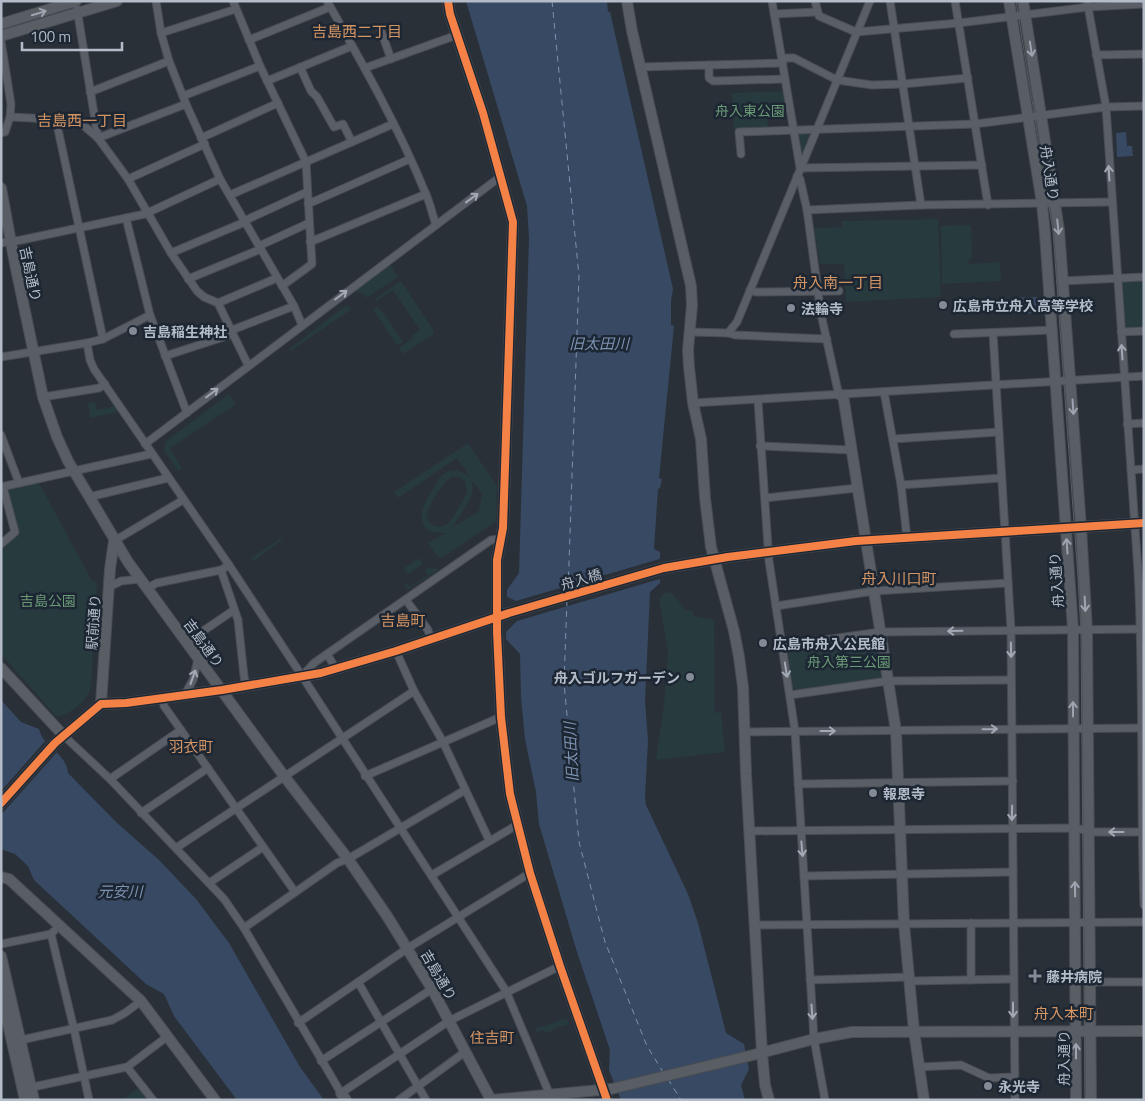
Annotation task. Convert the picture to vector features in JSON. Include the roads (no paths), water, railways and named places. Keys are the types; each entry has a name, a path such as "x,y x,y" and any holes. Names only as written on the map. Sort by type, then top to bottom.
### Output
{"street":[{"path":"1,24 75,1 98,138"},
{"path":"1,36 117,1"},
{"path":"156,1 168,62 186,104 220,179 294,306 302,325"},
{"path":"233,1 260,66 306,162 312,264 282,286"},
{"path":"448,1 457,35 484,113 513,222 503,528 497,560 501,616 501,717 510,794 530,873 560,966 608,1093"},
{"path":"627,1 640,67 691,286 689,367 693,403 701,439 711,547 739,657 743,687 762,1053 765,1085 769,1100"},
{"path":"772,1 800,179 807,210 822,314 841,395 851,450 896,731 904,924 914,1031 924,1100"},
{"path":"815,1 816,12 819,16 856,32 894,30 1011,17 1088,4 1144,4"},
{"path":"728,333 737,322 870,1"},
{"path":"890,1 921,205"},
{"path":"955,1 988,205"},
{"name":"舟入通り","path":"1009,1 1042,203 1066,528 1072,629 1076,922 1076,1100"},
{"name":"舟入通り","path":"1023,1 1055,202 1071,381 1081,527 1088,728 1091,1100"},
{"path":"249,40 328,4 365,68 393,124 426,194 436,224"},
{"path":"1088,4 1106,107 1116,279 1131,470 1139,523 1143,679 1142,832 1144,905"},
{"path":"161,33 236,9"},
{"path":"774,14 816,12"},
{"path":"380,28 391,59"},
{"path":"365,68 457,35"},
{"path":"1,41 11,104 10,117 5,132 1,133"},
{"path":"267,81 352,46"},
{"path":"1096,55 1144,54"},
{"path":"640,67 782,61 794,58 837,80 872,85 968,78"},
{"path":"90,92 168,62"},
{"path":"709,65 709,78 713,81 785,79"},
{"path":"183,96 260,66"},
{"path":"300,67 311,91 317,97 334,127 344,124 352,142"},
{"path":"128,179 278,103"},
{"path":"98,138 186,104"},
{"path":"741,154 739,132 975,124 1106,107 1144,106"},
{"path":"10,117 72,120 83,125 98,138 128,179 188,279 204,297 218,303 248,366"},
{"path":"56,120 103,338"},
{"path":"230,195 393,124"},
{"path":"308,204 410,159"},
{"path":"799,172 915,166 982,165"},
{"path":"145,444 500,177"},
{"path":"6,242 145,214 220,179"},
{"name":"吉島通り","path":"1,188 6,242 34,351 43,397 57,437 74,470 114,541 140,579 284,776 348,859 388,916 432,989 491,1100"},
{"path":"171,253 244,222 307,192"},
{"path":"310,242 426,194"},
{"path":"807,210 921,205 1111,202"},
{"path":"126,218 150,315 187,412"},
{"path":"188,279 260,248 309,223"},
{"path":"1062,281 1144,277"},
{"path":"218,303 277,278"},
{"path":"750,290 756,292 839,291"},
{"path":"165,356 232,332 294,306"},
{"path":"1,357 87,343 103,338 150,315"},
{"path":"954,334 1052,330"},
{"path":"1121,332 1144,331"},
{"path":"691,332 827,339"},
{"path":"993,332 1011,630 1015,1100"},
{"path":"87,343 94,370 229,565 506,991 551,1097"},
{"path":"693,403 1144,376"},
{"path":"43,397 99,388 105,384"},
{"path":"884,392 893,439 907,538"},
{"path":"758,400 768,553 795,731 814,1039 825,1100"},
{"path":"1128,424 1144,423"},
{"path":"893,439 999,432"},
{"path":"1,436 19,483"},
{"path":"760,446 851,450"},
{"path":"1,544 15,532 2,487 151,454"},
{"path":"1131,470 1144,469"},
{"path":"89,497 168,478"},
{"path":"900,485 1002,478"},
{"path":"765,498 857,488"},
{"path":"114,541 183,500"},
{"path":"1,512 8,506"},
{"name":"舟入橋","path":"101,704 222,690 336,669 501,616 664,568 866,540 1139,523"},
{"path":"302,676 314,663 491,540 501,539"},
{"name":"駅前通り","path":"101,704 114,541"},
{"path":"147,588 157,583 221,570 229,565"},
{"path":"221,570 239,626 246,685"},
{"path":"109,587 121,581 140,579"},
{"path":"776,606 874,591 1008,583"},
{"path":"406,600 428,630 431,639"},
{"path":"187,642 234,610"},
{"path":"782,646 880,632 1142,628"},
{"path":"396,651 414,691 443,742 489,840"},
{"path":"327,654 336,669"},
{"path":"185,694 193,680 198,658"},
{"path":"1,668 63,735 110,779 224,899 244,928 298,1023 343,1096 399,1054 449,1021 506,991 560,966"},
{"path":"790,695 888,681 1011,680"},
{"path":"176,848 414,691"},
{"path":"162,697 164,706 180,730 295,892"},
{"path":"1,803 63,735 101,704"},
{"path":"365,776 501,717"},
{"path":"744,732 1143,728"},
{"path":"110,779 180,730"},
{"path":"142,812 208,768"},
{"path":"798,784 1013,781"},
{"path":"244,928 337,863 348,859 465,790"},
{"path":"432,875 489,840 518,825"},
{"path":"750,831 1074,828 1088,831 1142,832"},
{"path":"209,883 263,847"},
{"path":"804,876 1013,872"},
{"path":"298,1023 408,948 530,873"},
{"path":"1,877 9,879 141,1001 215,1100"},
{"path":"755,925 1144,922"},
{"path":"971,924 971,980"},
{"path":"1,944 51,934 60,926"},
{"path":"51,934 74,1029 88,1100"},
{"path":"1,956 6,1004 27,1088 34,1100"},
{"path":"810,980 1013,979"},
{"path":"358,982 426,1100"},
{"path":"1090,982 1144,982"},
{"path":"321,1061 432,989"},
{"path":"1,993 21,1040 27,1088 25,1100"},
{"path":"21,1040 112,1020 141,1001"},
{"path":"491,1100 608,1093 814,1039 852,1032 1144,1031"},
{"path":"27,1088 127,1067 168,1036"},
{"path":"399,1100 465,1052"},
{"path":"919,1067 961,1066 989,1078 1014,1076"},
{"path":"127,1067 153,1100"}],"water":[{"name":"旧太田川","path":"466,1 607,1 608,12 610,12 673,289 671,325 674,326 659,478 662,479 658,489 654,549 660,552 660,583 650,592 645,701 648,741 646,805 688,894 698,923 726,1033 744,1044 749,1069 741,1085 745,1100 621,1100 609,1070 610,1050 577,952 539,824 536,792 525,739 521,697 520,654 506,639 507,590 519,573 529,238 527,206"},
{"path":"1126,132 1127,146 1132,146 1133,156 1117,157 1116,133"},
{"path":"1037,297 1038,313 1013,314 1012,298"},
{"name":"元安川","path":"1,700 21,722 39,729 45,741 63,760 68,773 116,822 159,860 196,899 229,943 300,1067 324,1100 237,1100 174,1016 164,994 146,984 34,880 28,866 15,854 1,849"}],"tram line":[{"path":"1016,1 1053,231 1078,578 1081,633 1085,1100"}],"place":[{"name":"広島市立舟入高等学校","path":"943,305"},
{"name":"法輪寺","path":"791,308"},
{"name":"吉島稲生神社","path":"133,331"},
{"name":"広島市舟入公民館","path":"763,643"},
{"name":"舟入ゴルフガーデン","path":"690,677"},
{"name":"報恩寺","path":"873,793"},
{"name":"藤井病院","path":"1035,976"},
{"name":"永光寺","path":"988,1086"}],"district":[{"name":"吉島西二丁目","path":"357,31"},
{"name":"吉島西一丁目","path":"82,120"},
{"name":"舟入南一丁目","path":"838,282"},
{"name":"舟入川口町","path":"899,578"},
{"name":"吉島町","path":"403,620"},
{"name":"羽衣町","path":"191,746"},
{"name":"舟入本町","path":"1064,1013"},
{"name":"住吉町","path":"492,1037"}],"park label":[{"name":"舟入東公園","path":"750,110"},
{"name":"吉島公園","path":"48,600"},
{"name":"舟入第三公園","path":"849,661"}]}
